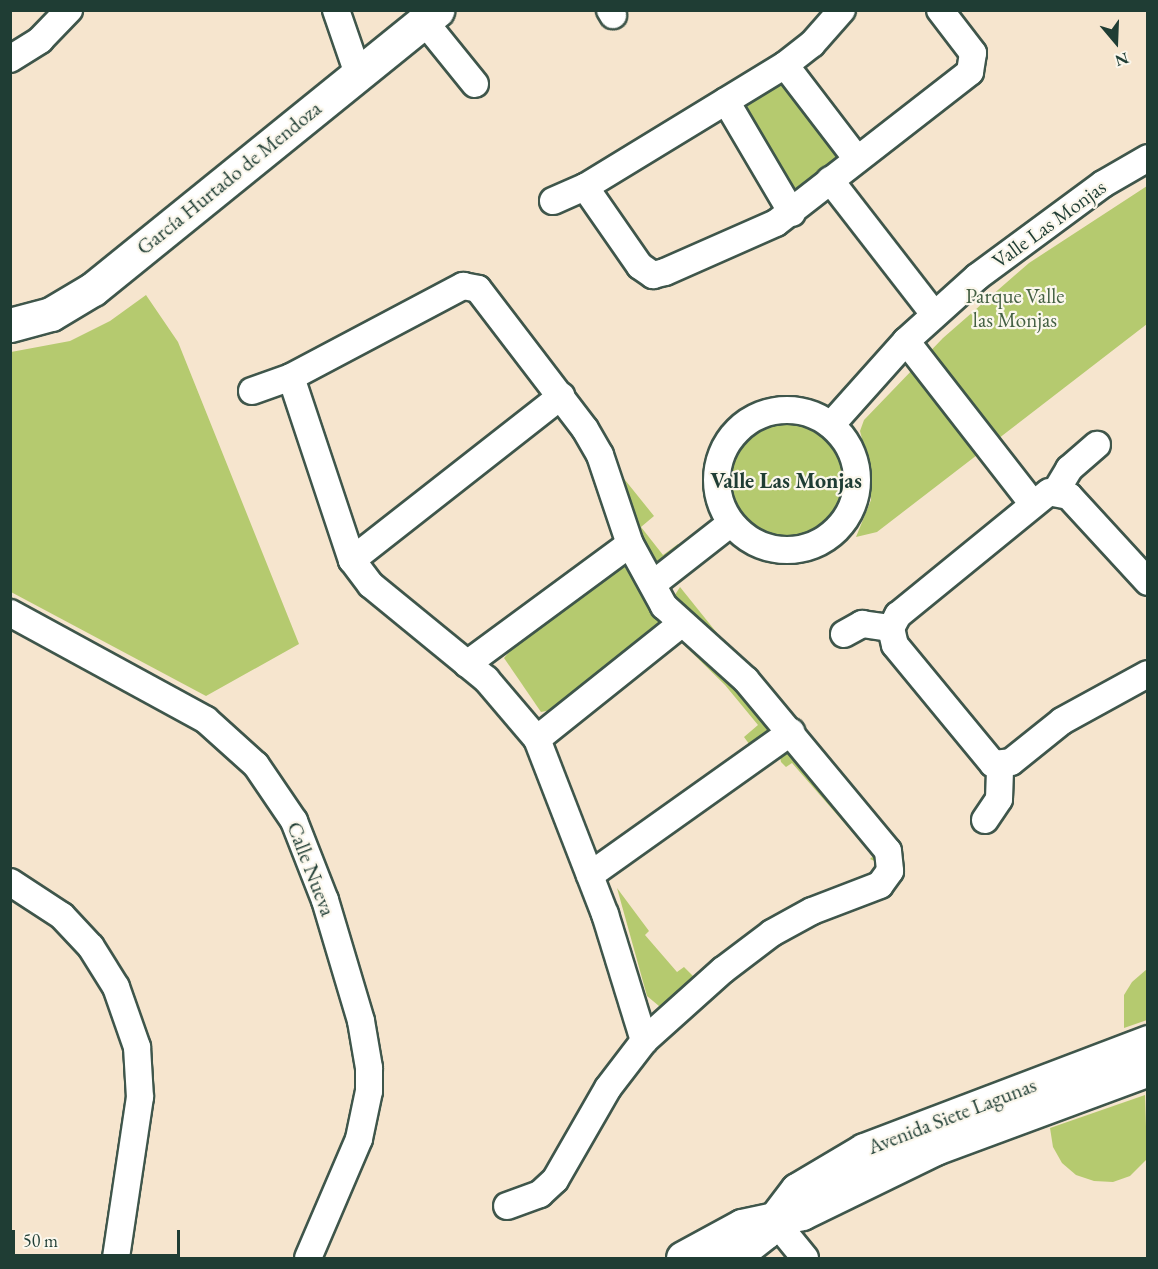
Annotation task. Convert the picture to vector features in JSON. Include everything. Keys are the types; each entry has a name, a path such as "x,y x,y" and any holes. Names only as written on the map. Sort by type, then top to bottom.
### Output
{"street":[{"path":"10,59 40,40 69,10"},
{"path":"336,10 358,74"},
{"path":"553,201 585,187 786,65 817,39 842,10"},
{"path":"585,187 640,266 652,274 665,272 792,213 856,158 973,68 973,52 940,10"},
{"path":"430,16 475,84"},
{"name":"García Hurtado de Mendoza","path":"10,325 51,314 93,289 430,16"},
{"path":"786,65 856,158"},
{"path":"726,101 792,213"},
{"name":"Valle Las Monjas","path":"831,425 906,341 934,314 1033,232 1103,183 1148,158"},
{"path":"830,180 934,314"},
{"path":"252,391 291,377 468,286 483,294 561,396 600,455 630,544 664,606 681,624 746,680 888,852 890,871 880,885 812,911 753,946 644,1041 608,1088 555,1180 540,1194 507,1206"},
{"path":"906,341 1032,503"},
{"path":"291,377 352,560 371,585 504,697 537,739 590,875 644,1041"},
{"path":"352,560 561,396"},
{"path":"772,411 803,412 831,425 849,446 857,474 854,501 841,526 819,543 784,550 751,541 731,524 722,509 716,478 724,448 744,424 772,411"},
{"path":"1097,445 1069,469 1056,491 1032,503 898,615 891,628 895,645 909,663 983,756 1000,765 1011,762 1062,721 1148,674"},
{"path":"1056,491 1069,496 1148,582"},
{"path":"653,584 731,524"},
{"path":"467,664 630,544"},
{"name":"Calle Nueva","path":"10,613 206,720 256,765 294,820 325,900 361,1021 369,1068 367,1107 359,1138 308,1258"},
{"path":"537,739 681,624"},
{"path":"844,634 862,624 891,628"},
{"path":"590,875 791,732"},
{"path":"986,820 999,799 1000,765"},
{"path":"10,882 62,916 91,948 116,987 134,1037 140,1097 117,1258"},
{"name":"Avenida Siete Lagunas","path":"732,1258 774,1220 797,1190 864,1150 1148,1042"},
{"name":"Avenida Siete Lagunas","path":"683,1258 722,1235 813,1209 935,1148 1148,1069"},
{"path":"774,1220 805,1258"}],"green space":[{"path":"781,81 843,157 801,191 788,186 745,112 749,99"},
{"name":"Parque Valle las Monjas","path":"1147,186 1147,324 877,532 856,537 871,500 870,471 860,431 864,420 943,338 1029,263"},
{"path":"146,295 178,342 299,644 206,696 11,592 11,352 70,341 110,321"},
{"path":"787,421 809,425 828,438 841,457 845,479 841,501 828,520 809,533 787,537 765,533 746,520 733,501 729,479 733,457 746,438 765,425"},
{"path":"621,475 654,516 641,527 663,555 678,544 682,549 655,568 647,560"},
{"path":"626,566 663,617 662,626 557,709 541,712 504,658 517,643 619,567"},
{"path":"680,587 725,643 721,644 673,598"},
{"path":"682,643 694,644 770,724 771,734 752,748 744,737 758,725 725,685"},
{"path":"797,751 877,855 877,862 870,859 873,856 792,763 786,767 781,762 780,757 787,752"},
{"path":"617,888 649,931 645,935 677,972 684,967 695,978 696,983 668,1005 659,1006 647,996"},
{"path":"1147,969 1147,1020 1124,1028 1124,995 1132,982"},
{"path":"1145,1095 1147,1159 1130,1176 1113,1182 1094,1181 1076,1175 1062,1163 1053,1147 1050,1128"}],"district":[{"name":"Valle Las Monjas","path":"786,481"}]}
